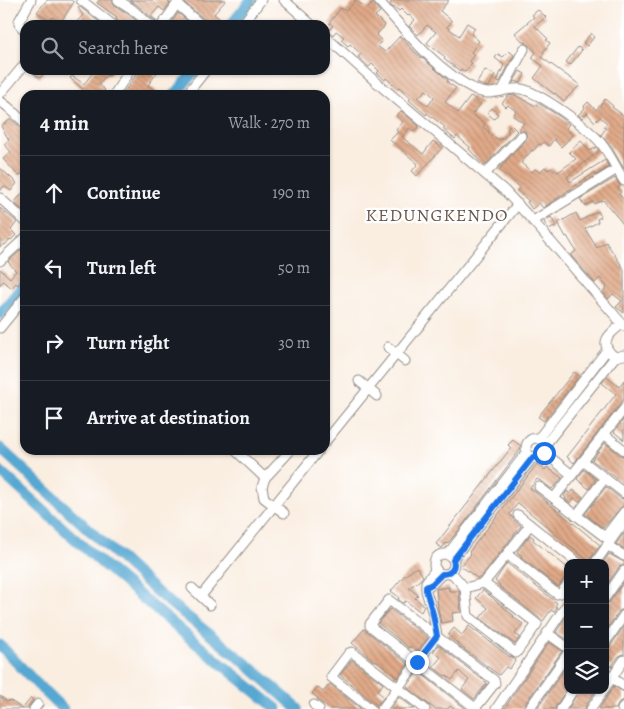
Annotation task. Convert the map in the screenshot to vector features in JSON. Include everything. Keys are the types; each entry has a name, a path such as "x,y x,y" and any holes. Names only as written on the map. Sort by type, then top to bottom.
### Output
{"street":[{"path":"20,25 19,21 31,0"},
{"path":"81,0 107,20"},
{"path":"118,0 144,20"},
{"path":"246,20 261,0"},
{"path":"284,0 306,20"},
{"path":"378,0 424,51 453,76 475,90 484,93 515,89 524,90 540,97 580,124 600,142 624,181"},
{"path":"165,20 178,2 196,20"},
{"path":"330,40 505,191 623,325 607,338 607,350 596,363 543,445 542,456 538,458 530,455 526,447 528,442 533,439 543,445 572,475"},
{"path":"502,91 524,50"},
{"path":"0,94 20,70"},
{"path":"117,90 127,75"},
{"path":"190,90 202,75"},
{"path":"0,101 20,118"},
{"path":"485,174 521,136"},
{"path":"533,221 617,169"},
{"path":"0,198 20,216"},
{"path":"330,436 518,204"},
{"path":"0,261 20,243"},
{"path":"0,328 20,303"},
{"path":"388,347 406,361"},
{"path":"543,445 604,369 619,356 607,350"},
{"path":"596,363 604,369"},
{"path":"359,381 377,396"},
{"path":"554,498 624,410"},
{"path":"604,434 624,450"},
{"path":"240,455 264,478"},
{"path":"284,513 264,498 262,487 264,478 286,455"},
{"path":"201,596 315,455"},
{"path":"450,557 530,455"},
{"path":"583,461 624,493"},
{"path":"576,516 605,478"},
{"path":"539,487 605,537 624,512"},
{"path":"518,515 573,559"},
{"path":"598,559 624,522"},
{"path":"465,588 484,583 530,525"},
{"path":"607,545 624,556"},
{"path":"382,709 437,636 426,587 432,584 443,572 454,568 450,557 442,555 435,560 434,565 443,572 465,588 468,616 516,653 537,624 484,583"},
{"path":"508,555 558,594 564,588"},
{"path":"609,592 624,571"},
{"path":"192,588 210,605"},
{"path":"389,600 437,636 494,680 495,683 477,706 474,706 369,625 389,600"},
{"path":"496,709 567,604"},
{"path":"421,624 433,614"},
{"path":"609,637 624,615"},
{"path":"547,634 564,645"},
{"path":"371,709 331,677 349,652 352,652 425,709"},
{"path":"529,709 564,659"},
{"path":"624,660 609,676 624,686"},
{"path":"561,709 570,694"},
{"path":"591,709 601,694"}],"building":[{"path":"47,0 71,0 74,2 62,20 56,20 53,17 49,20 37,12"},
{"path":"99,0 112,0 114,5 135,20 117,20 117,17 97,3"},
{"path":"130,0 169,0 168,2 170,3 164,11 159,7 151,16 156,20"},
{"path":"185,0 226,0 214,14 221,20 205,20 185,3"},
{"path":"356,0 367,9 373,3 380,12 375,16 385,26 376,35 382,41 377,46 385,52 400,36 415,52 447,79 448,83 456,88 445,102 458,113 471,96 481,104 472,114 485,124 483,127 488,133 502,140 509,132 507,129 511,125 517,131 485,165 469,149 470,147 457,136 455,139 452,137 443,129 445,127 427,113 426,115 409,100 411,98 399,87 386,78 385,80 377,73 379,71 372,64 369,67 358,57 361,54 350,44 348,46 341,40 344,37 336,31 333,35 330,33 333,26 330,22 341,8 346,11","holes":["426,90 434,97 428,106 418,98"]},
{"path":"394,0 449,0 440,11 452,21 447,27 459,36 467,23 475,28 471,34 479,41 471,52 474,55 469,61 472,63 465,72 461,69 460,71 444,59 445,57 427,43 436,32 427,25 418,35 409,26 415,20 401,9 399,11 393,8 390,4"},
{"path":"80,7 97,20 78,20 83,15 78,8"},
{"path":"538,10 546,17 535,26 550,43 541,57 580,85 564,101 534,78 543,66 532,58 536,52 515,33 534,17 532,15"},
{"path":"178,13 186,20 174,20"},
{"path":"591,33 594,37 587,46 583,43"},
{"path":"578,47 582,50 570,65 566,62"},
{"path":"509,51 514,55 500,82 497,81 504,65 495,58 498,54 503,57"},
{"path":"485,70 495,75 489,87 477,83"},
{"path":"520,71 525,74 521,83 515,81 513,83"},
{"path":"91,75 107,75 98,84 105,90 83,90 70,78 72,76 84,84"},
{"path":"136,75 155,75 148,85 155,90 126,90"},
{"path":"515,95 536,106 538,103 559,116 569,124 566,128 573,135 561,147 554,139 549,146 543,142 532,150 521,163 532,172 535,169 540,172 545,167 548,170 551,168 558,172 576,159 569,152 581,141 590,151 596,147 599,151 567,177 570,182 605,160 609,167 596,175 594,173 543,208 539,203 532,209 527,202 529,201 517,191 520,187 499,170 527,137 525,131 519,130 524,123 513,116 516,111 502,103 508,96"},
{"path":"605,99 624,116 624,169 612,148 601,135 607,123 600,117 595,122 587,113 582,118 578,115 588,102 596,110"},
{"path":"492,108 498,114 494,119 487,113"},
{"path":"401,111 419,126 414,132 409,128 402,137 423,154 433,141 442,148 417,176 412,171 418,164 390,140 398,132 396,130 403,122 396,116"},
{"path":"11,119 20,127 19,176 3,159 11,152 4,144 9,140 1,126"},
{"path":"0,168 17,183 11,191 4,186 0,191"},
{"path":"615,178 620,186 618,188 621,192 619,194 624,200 624,225 603,200 585,206 580,199"},
{"path":"20,196 20,208 14,203"},
{"path":"0,208 17,222 11,230 16,235 0,247"},
{"path":"598,211 601,217 597,219 598,222 585,229 597,248 606,242 624,269 624,313 616,307 622,301 613,294 608,299 603,292 607,287 600,278 595,283 572,257 571,255 576,251 558,223 576,213 580,221"},
{"path":"551,217 556,226 549,230 544,222"},
{"path":"20,251 20,282 18,285 16,283 12,288 3,281 0,285 0,269 10,278 16,271 8,262"},
{"path":"574,372 579,376 544,421 538,417"},
{"path":"607,377 619,387 624,380 624,399 574,463 567,457 616,394 602,383"},
{"path":"624,419 624,440 614,432"},
{"path":"513,440 522,447 447,544 442,548 436,544 511,448 508,445"},
{"path":"605,443 624,456 624,484 592,460"},
{"path":"537,464 545,470 547,467 562,478 552,489 537,479 530,488 600,545 590,559 587,559 518,503 510,514 521,526 480,578 477,578 461,566 471,554 469,552"},
{"path":"584,470 596,479 589,489 577,479"},
{"path":"606,487 624,499 624,504 603,528 585,514"},
{"path":"573,490 583,497 579,502 574,498 570,503 565,499 564,496 567,491 570,494"},
{"path":"624,533 624,549 616,544"},
{"path":"530,535 534,538 533,540 564,565 564,580 558,587 517,552"},
{"path":"609,554 624,562 624,565 619,567 609,581 609,559 606,559"},
{"path":"507,563 557,603 554,612 551,610 543,621 495,581"},
{"path":"417,567 423,576 409,588 418,595 415,598 424,606 421,612 406,601 403,603 391,591 404,576"},
{"path":"624,582 624,609 619,611 609,626 610,602"},
{"path":"449,587 449,591 459,591 461,612 452,613 453,621 441,623 436,589"},
{"path":"483,590 523,624 515,634 520,637 515,644 480,618 488,608 476,598"},
{"path":"390,609 428,638 417,651 410,646 409,648 378,623"},
{"path":"564,620 564,637 556,632"},
{"path":"469,626 516,660 509,669 506,667 499,675 448,635 454,628 462,635"},
{"path":"624,626 624,654 619,656 611,667 609,666 610,647"},
{"path":"364,629 408,664 397,678 352,643"},
{"path":"549,642 562,651 523,709 504,709"},
{"path":"438,645 487,683 474,699 462,689 469,680 459,671 452,680 433,667 441,657 433,652"},
{"path":"352,660 383,684 377,691 384,697 377,705 340,675"},
{"path":"564,670 564,693 555,709 537,709"},
{"path":"418,671 466,709 454,709 450,706 448,709 435,709 418,696 407,687"},
{"path":"330,684 361,709 329,709 312,694 317,687 323,692"},
{"path":"614,686 624,692 624,700 619,702 616,709 599,709 609,694"},
{"path":"577,694 593,694 585,709 568,709"},
{"path":"0,696 8,702 9,700 22,709 0,709"},
{"path":"399,697 415,709 390,709"},
{"path":"31,698 33,700 28,709 22,709"}],"waterway":[{"path":"235,20 251,0"},
{"path":"179,90 191,75"},
{"path":"0,314 20,289"},
{"path":"0,448 159,594 248,665 298,709"},
{"path":"0,471 97,559 277,709"},
{"path":"0,645 63,709"}],"district":[{"name":"KEDUNGKENDO","path":"437,215"}],"route":[{"path":"417,662 437,636 426,587 442,574 451,572 454,568 453,560 533,457 538,458 544,453"}]}
